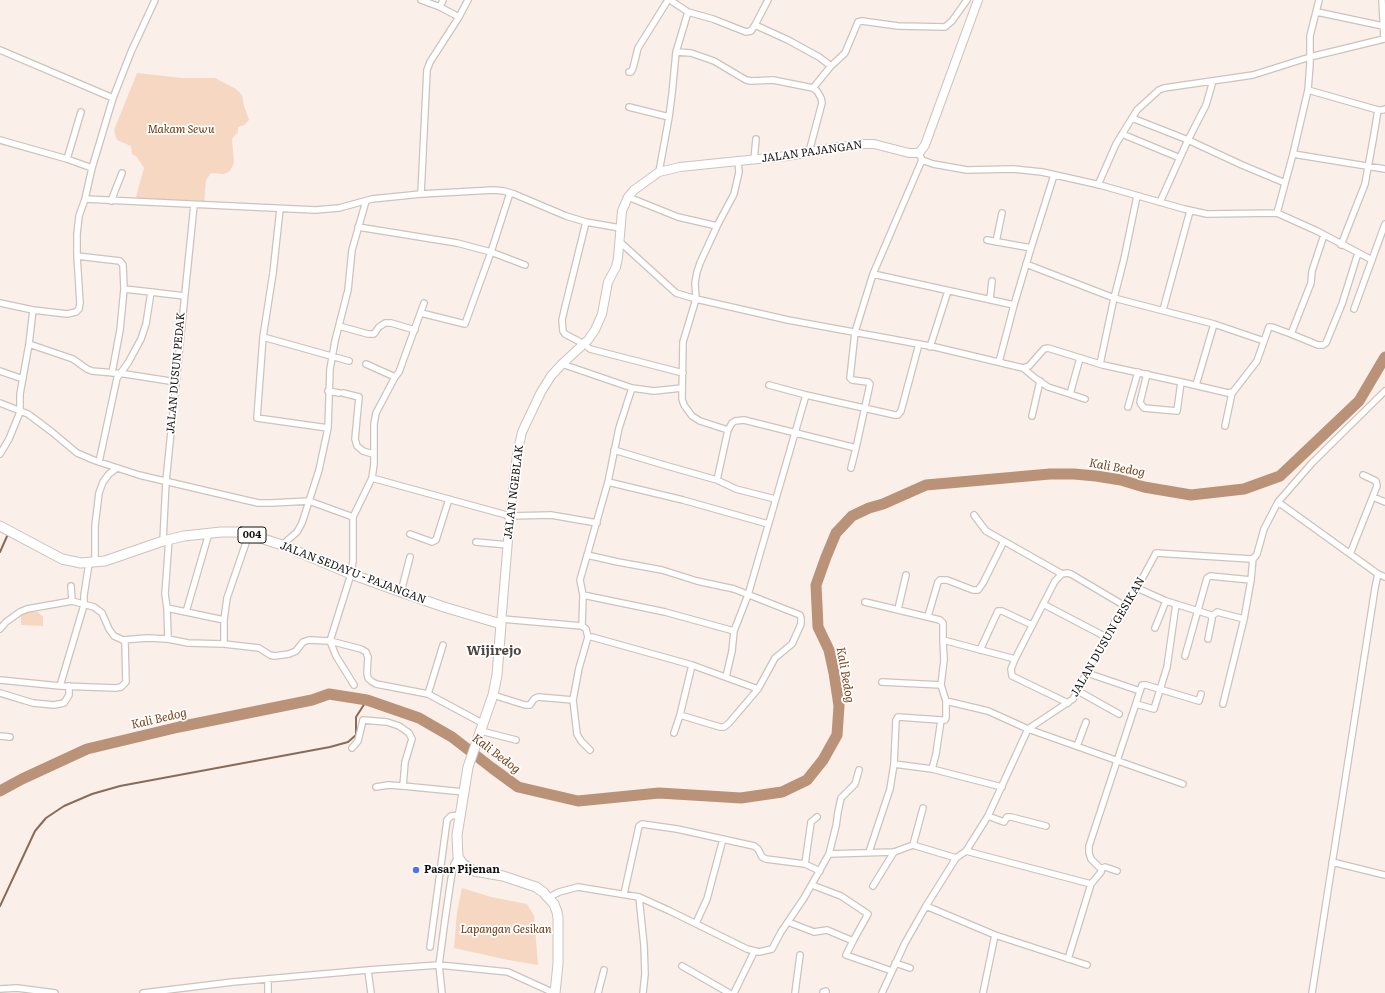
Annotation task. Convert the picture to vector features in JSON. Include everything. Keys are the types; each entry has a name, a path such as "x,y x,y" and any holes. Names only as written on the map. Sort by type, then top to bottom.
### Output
{"main road":[{"path":"921,156 978,0"},
{"name":"JALAN PAJANGAN","path":"620,228 622,211 628,197 634,190 659,172 680,167 738,162 870,144 921,156"},
{"name":"JALAN NGEBLAK","path":"458,857 456,835 469,761 493,695 497,675 510,516 517,456 522,432 541,392 551,376 592,336 602,314 608,282 616,267 620,242 620,228"},
{"name":"JALAN SEDAYU - PAJANGAN","path":"0,526 62,559 75,562 104,561 166,540 184,536 234,531 249,534 282,545 351,574 450,609 502,621"},
{"path":"458,857 463,864 474,871 503,876 531,884 543,892 554,904 558,918 558,964 554,993"}],"street":[{"path":"0,303 33,310 66,314 76,312 79,308 80,303 76,234 79,216 113,98 153,0"},
{"path":"421,0 460,17"},
{"path":"440,7 443,0"},
{"path":"421,194 427,70 430,62 460,17 468,0"},
{"path":"629,72 631,72 633,68 638,48 669,0 688,12 713,19 746,32 751,31 768,0"},
{"path":"813,88 831,66 845,53 860,21 898,26 945,27 952,21 967,0"},
{"path":"1277,213 1308,90 1310,36 1320,0"},
{"path":"1098,185 1116,144 1137,110 1162,89 1253,75 1310,57 1385,41 1382,0"},
{"path":"659,172 669,117 676,52 688,12"},
{"path":"1317,12 1383,26"},
{"path":"755,25 788,40 819,57 831,66"},
{"path":"0,50 113,98"},
{"path":"676,52 691,53 714,61 746,80 773,80 813,88 817,91 822,103 809,152"},
{"path":"1160,202 1188,140 1206,105 1213,81"},
{"path":"1308,90 1378,110 1385,109"},
{"path":"629,107 669,117"},
{"path":"1341,245 1365,184 1378,110"},
{"path":"67,159 81,112"},
{"path":"1132,118 1188,140 1285,183"},
{"path":"1122,134 1180,158"},
{"path":"754,160 756,139"},
{"path":"0,140 67,159 92,168"},
{"path":"1293,154 1385,169"},
{"path":"851,468 865,408 869,382 852,380 850,378 855,332 873,274 921,156 933,164 967,170 1012,169 1042,172 1098,185 1190,211 1206,214 1277,213 1372,260"},
{"path":"728,430 700,421 692,416 684,405 682,400 683,342 696,299 697,272 717,226 734,194 739,172 738,162"},
{"path":"111,201 122,173"},
{"path":"999,362 1026,264 1054,175"},
{"path":"85,199 327,210 366,201 421,194 494,190 510,193 566,216 586,222 620,228"},
{"path":"421,312 465,324 510,193"},
{"path":"1100,364 1137,196"},
{"path":"628,197 678,217 717,226"},
{"path":"282,545 297,532 302,523 319,470 328,428 328,390 332,356 348,290 352,250 366,201"},
{"name":"JALAN DUSUN PEDAK","path":"168,639 165,594 166,482 194,205"},
{"path":"280,209 273,273 263,337 257,418 328,428"},
{"path":"1163,310 1190,211"},
{"path":"996,242 1002,214"},
{"path":"586,222 562,320 564,334 584,344 590,349 682,373"},
{"path":"1354,309 1385,224"},
{"path":"358,227 457,242 491,252 525,265"},
{"path":"1291,334 1309,291 1312,271 1324,235"},
{"path":"987,240 1031,248"},
{"path":"620,242 676,293 788,320 930,346 1023,368 1048,387 1085,399"},
{"path":"1225,426 1232,393 1258,362 1264,341 1271,327 1318,345 1323,345 1326,343 1342,304 1358,254"},
{"path":"77,256 122,262 123,265 124,289 120,330 112,373"},
{"path":"1026,264 1114,298 1214,324 1264,341"},
{"path":"873,274 1014,305"},
{"path":"990,299 992,280"},
{"path":"124,289 184,296"},
{"path":"930,346 948,291"},
{"path":"99,462 116,383 120,373 128,363 144,330 151,292"},
{"path":"354,685 336,656 330,641 351,574 353,561 353,517 372,478 374,464 374,424 376,413 399,372 424,303"},
{"path":"0,454 9,439 20,412 20,394 29,344 33,310"},
{"path":"339,326 368,334 374,334 379,327 385,324 392,324 415,330"},
{"path":"1196,385 1214,324"},
{"path":"263,337 349,361"},
{"path":"29,344 73,359 87,369 98,372 120,373 176,382"},
{"path":"769,385 895,415 900,414 919,344"},
{"path":"1023,368 1029,366 1046,348 1100,364 1232,393"},
{"path":"1070,394 1080,358"},
{"path":"366,364 395,377"},
{"path":"562,364 632,388 654,391 682,388"},
{"path":"0,371 23,379"},
{"path":"1128,407 1138,372"},
{"path":"1147,374 1140,402 1144,408 1178,411 1181,382"},
{"path":"1032,416 1040,382"},
{"path":"582,626 583,595 580,580 608,482 618,428 632,388"},
{"path":"328,390 360,397 355,439 357,446 363,451 373,454"},
{"path":"1223,704 1244,619 1251,580 1251,559 1257,554 1264,529 1278,502 1312,463 1385,391"},
{"path":"726,677 732,651 734,631 748,595 806,395"},
{"path":"0,403 28,414 77,453 117,468 166,482 258,503 309,502 353,517"},
{"path":"718,480 728,430 735,421 744,420 795,434 856,448"},
{"path":"614,450 718,480 736,489 775,499"},
{"path":"60,686 84,604 84,595 92,562 99,493 103,482 109,474 117,468"},
{"path":"1350,554 1377,484 1376,481 1363,475"},
{"path":"372,478 510,516 551,515 596,523"},
{"path":"608,482 682,500 768,524"},
{"path":"1372,497 1385,502"},
{"path":"410,534 432,542 436,540 449,499"},
{"path":"1278,502 1378,574 1385,577"},
{"path":"974,515 986,530 1004,541 1062,574 1071,574 1125,606"},
{"path":"186,612 209,533"},
{"path":"224,644 224,620 227,598 249,534"},
{"path":"928,616 938,582 940,580 947,580 973,590 978,590 1004,541"},
{"path":"476,542 508,545"},
{"name":"JALAN DUSUN GESIKAN","path":"1028,729 1073,699 1106,637 1137,588 1156,553 1251,559"},
{"path":"587,554 618,562 662,570 697,581 734,589 799,614 801,618 800,624 792,644 775,658 758,689 737,715 724,727 680,714"},
{"path":"401,592 410,557"},
{"path":"1062,574 1055,581 1011,669 1012,676 1068,703"},
{"path":"1312,993 1378,574"},
{"path":"898,609 906,575"},
{"path":"1185,656 1197,610 1208,577 1251,580"},
{"path":"71,586 72,601"},
{"path":"1137,588 1166,601 1212,616"},
{"path":"583,595 665,612 734,631"},
{"path":"0,629 6,622 20,612 47,605 72,601 98,609 102,612 109,629 114,636 124,640 147,638 168,639 188,643 224,644 259,648 274,656 289,654 296,651 306,640 330,641 361,649 366,652 368,657 367,673 371,681 376,684 428,694 481,730 516,740"},
{"path":"1155,628 1166,601"},
{"path":"865,602 928,616 942,621 944,660 941,685 946,701 946,718 941,720 897,718 894,764 890,789 869,852"},
{"path":"1043,604 1106,637"},
{"path":"1136,704 1155,710 1169,655 1176,604"},
{"path":"167,608 224,620"},
{"path":"980,650 998,611 1002,611 1032,625"},
{"path":"1208,639 1212,624 1212,616 1216,612 1244,619"},
{"path":"502,621 582,626 586,629 588,637 579,668 573,700 577,734 581,741 590,750"},
{"path":"588,637 595,637 692,665 758,689"},
{"path":"0,680 60,686 121,687 126,682 126,644 124,640"},
{"path":"942,640 1016,658"},
{"path":"428,694 443,644"},
{"path":"674,733 692,665"},
{"path":"1087,673 1140,691"},
{"path":"882,682 941,685"},
{"path":"1101,869 1091,859 1089,846 1143,684 1199,701 1201,694"},
{"path":"0,694 33,703 54,705 64,703 69,695 69,686"},
{"path":"1078,691 1119,714"},
{"path":"493,695 525,705 530,705 534,699 538,697 573,700"},
{"path":"946,701 988,711 1028,729 1183,784"},
{"path":"352,748 358,741 363,720 392,724 404,730 411,736 412,740 405,762 403,786"},
{"path":"932,769 936,754 941,720"},
{"path":"1077,746 1086,722"},
{"path":"882,993 905,943 926,906 956,858 966,851 988,816 1028,729"},
{"path":"0,736 10,737"},
{"path":"894,764 932,769 1002,787"},
{"path":"548,898 558,892 578,886 639,897 754,952 764,952 772,949 812,885 829,854 841,798 855,784 859,770"},
{"path":"376,788 388,785 464,792"},
{"path":"913,846 923,808"},
{"path":"430,947 447,820 451,816 460,815"},
{"path":"988,816 1004,822 1007,817 1011,816 1046,826"},
{"path":"805,864 810,822 818,817"},
{"path":"624,894 638,826 642,824 677,829 754,846 758,849 762,857 766,859 805,864 820,871"},
{"path":"696,923 707,899 723,839"},
{"path":"829,854 894,852 913,846 956,858"},
{"path":"966,851 1091,884"},
{"path":"873,886 894,852"},
{"path":"442,993 440,966 443,937 451,879 454,864 458,857"},
{"path":"1332,862 1385,875"},
{"path":"1101,869 1107,867 1117,871"},
{"path":"1068,959 1091,884 1101,872 1101,869"},
{"path":"812,885 841,896 868,914 846,955 892,971"},
{"path":"639,897 644,945 645,974 643,993"},
{"path":"926,906 995,935 1087,965"},
{"path":"788,922 814,932 827,930 853,941"},
{"path":"982,993 995,935"},
{"path":"432,936 443,937"},
{"path":"734,993 754,952"},
{"path":"795,993 800,954"},
{"path":"895,963 910,968"},
{"path":"143,993 178,991 268,979 368,970 440,966 508,972 554,993"},
{"path":"682,966 729,993"},
{"path":"368,970 371,993"},
{"path":"598,993 604,970"},
{"path":"268,979 268,993"},
{"path":"0,989 17,988 55,993"}],"green space":[{"name":"Makam Sewu","path":"137,73 182,78 215,78 236,89 242,95 249,120 244,125 238,127 238,132 232,139 234,163 230,171 224,174 211,173 206,180 204,204 145,201 136,197 144,168 137,157 132,154 131,146 117,140 114,130"},
{"path":"21,612 38,612 43,617 43,626 21,625"},
{"name":"Lapangan Gesikan","path":"462,888 491,897 527,904 534,916 538,965 454,948 457,912"}],"waterway":[{"name":"Kali Bedog","path":"0,791 22,779 87,749 179,727 312,700 329,694 367,700 419,718 452,737 518,787 578,801 659,793 741,798 782,792 807,780 823,760 837,735 839,706 829,650 818,627 816,585 836,533 852,516 926,485 1050,474 1096,476 1121,480 1144,487 1191,495 1244,489 1280,476 1359,401 1385,357"},
{"path":"0,552 8,534"},
{"path":"0,906 35,831 46,818 64,806 92,794 120,786 330,747 348,742 356,735 356,717 367,700"}],"place":[{"name":"Pasar Pijenan","path":"416,870"}],"district":[{"name":"Wijirejo","path":"494,651"}]}
